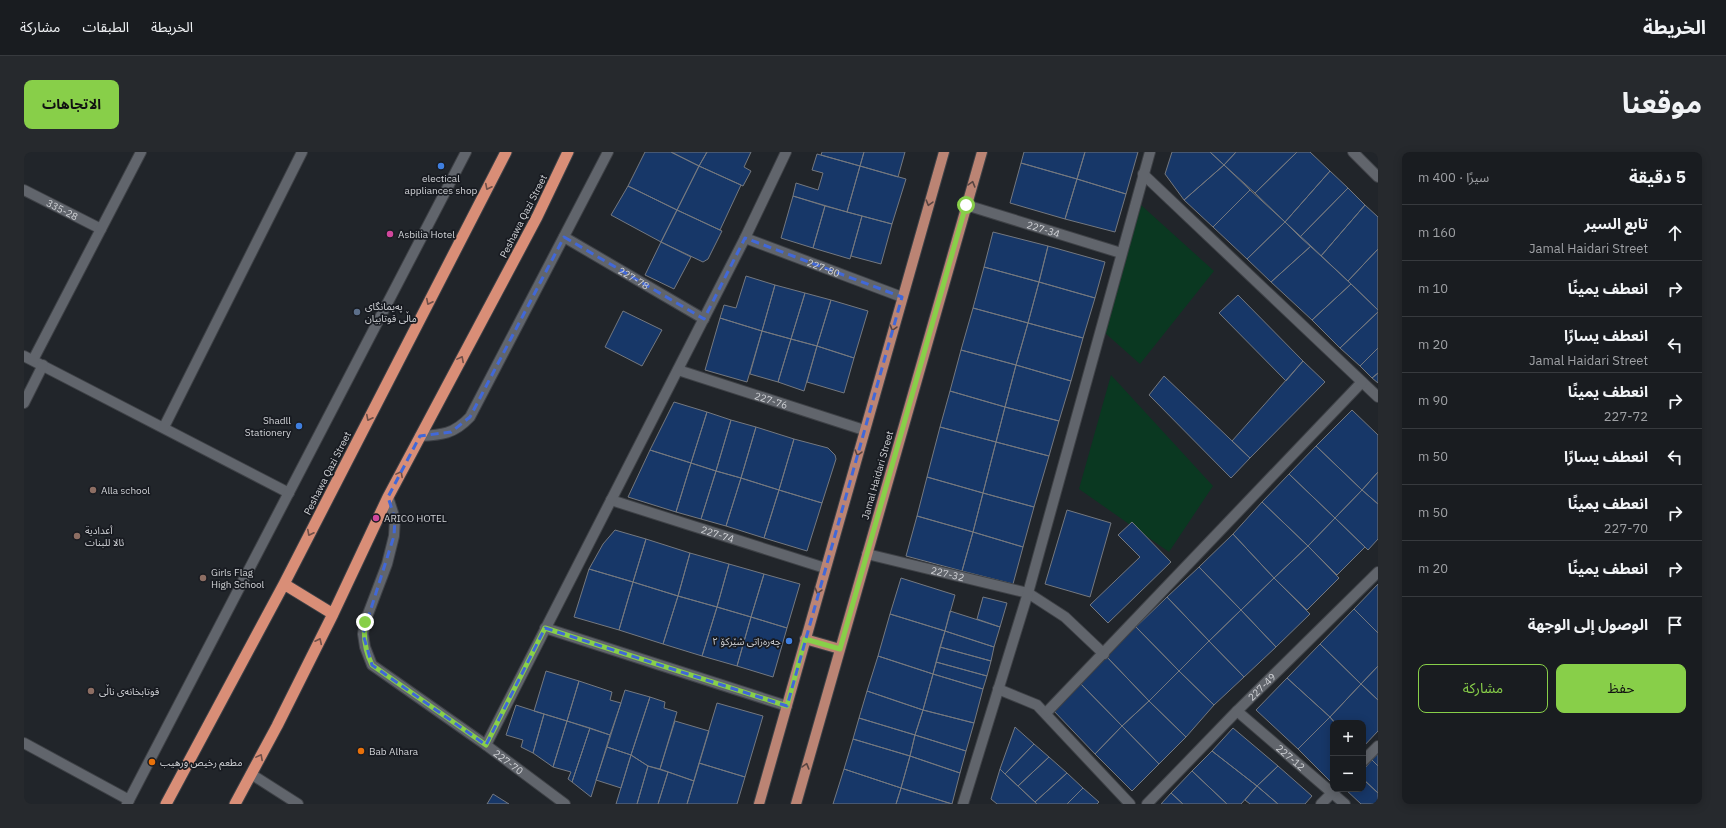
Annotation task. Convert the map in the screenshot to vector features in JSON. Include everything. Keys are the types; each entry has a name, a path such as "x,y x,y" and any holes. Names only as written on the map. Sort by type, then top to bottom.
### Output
{"highway":[{"name":"Peshawa Qazi Street","path":"166,804 284,584 506,152"},
{"name":"Peshawa Qazi Street","path":"235,804 333,614 388,497 533,224 568,152"},
{"path":"284,584 333,614"}],"main road":[{"path":"759,804 944,152"},
{"name":"Jamal Haidari Street","path":"796,804 982,152"},
{"path":"805,639 840,649"}],"street":[{"path":"142,152 101,230 28,358 289,493"},
{"path":"164,427 302,152"},
{"path":"24,743 128,802 466,152"},
{"path":"420,436 440,435 451,432 462,426 470,417 608,152"},
{"path":"486,745 745,238 786,152"},
{"path":"963,804 1028,593 1150,152"},
{"path":"1353,152 1378,177"},
{"path":"1143,174 1378,397"},
{"name":"335-28","path":"24,190 101,230"},
{"name":"227-34","path":"966,205 1121,253"},
{"name":"227-78","path":"564,237 704,319"},
{"name":"227-80","path":"745,238 902,296"},
{"path":"24,403 43,366"},
{"name":"227-76","path":"678,370 864,430"},
{"path":"1046,713 1104,654 1362,382"},
{"name":"227-70","path":"388,497 395,519 394,536 387,564 365,622 363,634 365,647 372,665 486,745 565,804"},
{"name":"227-74","path":"611,500 825,568"},
{"name":"227-32","path":"867,554 1028,593 1065,617 1104,654"},
{"name":"227-49","path":"1147,804 1237,711 1378,572"},
{"path":"545,628 787,706"},
{"path":"998,689 1037,705 1130,804"},
{"name":"227-12","path":"1237,711 1330,788"},
{"path":"1366,758 1378,746"},
{"path":"251,774 298,804"},
{"path":"1321,804 1333,792"},
{"name":"227-12","path":"1335,792 1345,804"}],"highlighted area":[{"path":"564,237 704,319 745,238 902,297 787,706 545,628 486,745 372,665 363,634 394,536 395,519 388,497 420,436 451,432 470,417"}],"green space":[{"path":"1141,205 1214,271 1140,364 1104,332"},
{"path":"1111,375 1213,486 1169,552 1079,489"}],"building":[{"path":"645,152 671,152 699,166 677,210 628,186"},
{"path":"671,152 707,152 699,166"},
{"path":"707,152 751,152 744,167 751,171 743,186 699,166"},
{"path":"822,152 864,152 860,166 821,155"},
{"path":"864,152 905,152 898,177 860,166"},
{"path":"1024,152 1085,152 1077,179 1021,163"},
{"path":"1085,152 1138,152 1126,194 1077,179"},
{"path":"1172,152 1210,152 1224,165 1184,200 1165,174"},
{"path":"1210,152 1236,152 1224,165"},
{"path":"1236,152 1297,152 1255,193 1224,165"},
{"path":"1297,152 1310,152 1330,171 1285,222 1255,193"},
{"path":"817,154 860,166 847,212 793,196 796,183 818,190 823,173 812,170"},
{"path":"1021,163 1077,179 1065,219 1010,203"},
{"path":"1224,165 1250,190 1213,227 1184,200"},
{"path":"699,166 741,185 720,230 677,210"},
{"path":"860,166 906,179 892,224 847,212"},
{"path":"1330,171 1348,188 1300,237 1285,222"},
{"path":"1077,179 1126,194 1115,232 1065,219"},
{"path":"628,186 677,210 661,242 611,215"},
{"path":"1348,188 1365,205 1321,256 1300,237"},
{"path":"1250,190 1285,222 1247,259 1213,227"},
{"path":"793,196 825,206 813,248 781,238"},
{"path":"1365,205 1378,217 1378,249 1348,281 1321,256"},
{"path":"825,206 862,216 850,259 813,248"},
{"path":"677,210 722,231 708,259 703,262 661,242"},
{"path":"862,216 892,224 881,264 851,256"},
{"path":"1285,222 1311,246 1271,282 1247,259"},
{"path":"993,232 1048,246 1039,282 984,267"},
{"path":"661,242 691,257 674,289 645,275"},
{"path":"1048,246 1105,262 1095,298 1039,282"},
{"path":"1311,246 1351,284 1312,320 1271,282"},
{"path":"1378,249 1378,310 1348,281"},
{"path":"984,267 1039,282 1028,323 973,308"},
{"path":"746,276 775,285 762,331 720,318 724,305 736,308"},
{"path":"1039,282 1095,298 1083,338 1028,323"},
{"path":"1351,284 1378,310 1378,312 1340,348 1312,320"},
{"path":"775,285 805,293 791,339 762,331"},
{"path":"805,293 831,300 817,346 791,339"},
{"path":"1238,295 1303,361 1286,381 1219,313"},
{"path":"831,300 868,311 854,358 817,346"},
{"path":"973,308 1028,323 1016,365 961,350"},
{"path":"623,311 662,330 642,366 605,347"},
{"path":"1378,312 1378,348 1360,366 1340,348"},
{"path":"720,318 762,331 747,382 705,370"},
{"path":"1028,323 1083,338 1071,381 1016,365"},
{"path":"762,331 791,339 778,382 750,374"},
{"path":"791,339 817,346 804,391 778,382"},
{"path":"817,346 854,358 844,393 807,382"},
{"path":"1378,348 1378,373 1372,378 1360,366"},
{"path":"961,350 1016,365 1005,407 950,391"},
{"path":"1303,361 1325,382 1250,458 1232,441"},
{"path":"1016,365 1071,381 1059,421 1005,407"},
{"path":"1378,373 1378,383 1372,378"},
{"path":"1164,376 1250,458 1231,478 1149,395"},
{"path":"950,391 1005,407 996,442 940,427"},
{"path":"674,402 707,412 691,463 650,450"},
{"path":"1005,407 1059,421 1049,456 996,442"},
{"path":"1352,410 1378,435 1378,472 1362,490 1316,446"},
{"path":"707,412 731,420 716,471 691,463"},
{"path":"731,420 756,427 741,478 716,471"},
{"path":"756,427 794,439 779,490 741,478"},
{"path":"940,427 996,442 983,493 927,477"},
{"path":"794,439 828,448 835,455 836,459 822,503 779,490"},
{"path":"996,442 1049,456 1034,507 983,493"},
{"path":"1316,446 1362,490 1335,518 1289,474"},
{"path":"650,450 691,463 676,512 628,497"},
{"path":"691,463 716,471 701,519 676,512"},
{"path":"716,471 741,478 726,526 701,519"},
{"path":"1378,472 1378,504 1362,490"},
{"path":"1289,474 1335,518 1308,546 1262,502"},
{"path":"927,477 983,493 973,532 917,516"},
{"path":"741,478 779,490 764,538 726,526"},
{"path":"779,490 822,503 807,551 764,538"},
{"path":"1362,490 1378,504 1378,539 1368,550 1335,518"},
{"path":"983,493 1034,507 1023,547 973,532"},
{"path":"1262,502 1308,546 1274,578 1233,534"},
{"path":"1067,510 1111,523 1090,597 1045,584"},
{"path":"917,516 973,532 962,571 906,556"},
{"path":"1335,518 1365,547 1337,575 1308,546"},
{"path":"1132,522 1171,562 1108,623 1090,605 1140,557 1118,535"},
{"path":"615,530 646,539 633,582 589,569 603,544"},
{"path":"973,532 1023,547 1013,584 962,571"},
{"path":"1233,534 1274,578 1241,610 1199,567"},
{"path":"646,539 690,553 678,596 633,582"},
{"path":"1308,546 1339,578 1307,610 1274,578"},
{"path":"690,553 729,564 717,607 678,596"},
{"path":"729,564 764,574 751,617 717,607"},
{"path":"1199,567 1241,610 1209,641 1167,597"},
{"path":"589,569 633,582 619,630 574,617"},
{"path":"764,574 800,584 787,628 751,617"},
{"path":"901,578 955,595 945,631 890,614"},
{"path":"1274,578 1310,614 1276,647 1241,610"},
{"path":"633,582 678,596 663,644 619,630"},
{"path":"1378,584 1378,633 1354,609"},
{"path":"678,596 717,607 702,656 663,644"},
{"path":"983,597 1007,603 1000,627 977,619"},
{"path":"1167,597 1209,641 1179,671 1136,627"},
{"path":"717,607 751,617 737,666 702,656"},
{"path":"1354,609 1378,633 1378,666 1361,684 1320,644"},
{"path":"1241,610 1276,647 1244,677 1209,641"},
{"path":"950,611 1000,627 994,647 945,631"},
{"path":"890,614 945,631 933,674 878,656"},
{"path":"751,617 787,628 773,677 737,666"},
{"path":"1136,627 1179,671 1149,701 1106,656"},
{"path":"945,631 994,647 991,661 940,647"},
{"path":"1209,641 1244,677 1214,705 1179,671"},
{"path":"1320,644 1361,684 1330,717 1287,678"},
{"path":"940,647 991,661 987,676 936,662"},
{"path":"878,656 933,674 923,710 867,691"},
{"path":"1106,656 1149,701 1122,726 1079,682"},
{"path":"936,662 987,676 983,689 933,674"},
{"path":"1378,666 1378,700 1361,684"},
{"path":"546,671 579,681 567,721 534,711"},
{"path":"1179,671 1214,705 1186,737 1149,701"},
{"path":"933,674 983,689 974,723 923,710"},
{"path":"1287,678 1330,717 1298,749 1256,710"},
{"path":"579,681 612,692 610,700 621,703 610,735 567,721"},
{"path":"1079,682 1122,726 1095,754 1052,709"},
{"path":"1361,684 1378,700 1378,731 1366,744 1366,720 1332,720 1330,717"},
{"path":"625,690 650,697 631,755 607,747"},
{"path":"867,691 923,710 915,735 859,718"},
{"path":"650,697 665,702 664,708 677,712 660,769 648,766 631,755"},
{"path":"1149,701 1186,737 1159,764 1122,726"},
{"path":"717,703 763,716 745,777 699,763"},
{"path":"516,705 544,714 533,753 521,747 523,740 506,735"},
{"path":"923,710 974,723 966,751 915,735"},
{"path":"544,714 567,721 553,767 533,753"},
{"path":"1330,717 1332,720 1330,720 1330,781 1298,749"},
{"path":"859,718 915,735 910,756 853,739"},
{"path":"567,721 590,728 572,782 568,779 571,772 553,767"},
{"path":"675,721 709,731 694,781 660,769"},
{"path":"1122,726 1159,764 1132,791 1095,754"},
{"path":"1015,727 1034,744 1005,774 1000,769"},
{"path":"590,728 610,735 591,797 572,782"},
{"path":"1233,728 1278,766 1257,786 1212,751"},
{"path":"915,735 966,751 960,773 910,756"},
{"path":"853,739 910,756 901,788 844,769"},
{"path":"1034,744 1049,757 1018,786 1005,774"},
{"path":"607,747 631,755 621,788 596,780"},
{"path":"1212,751 1257,786 1241,804 1227,804 1192,771"},
{"path":"1378,754 1378,766 1372,760"},
{"path":"631,755 648,766 637,804 616,804"},
{"path":"910,756 960,773 952,804 901,788"},
{"path":"1049,757 1067,773 1035,802 1018,786"},
{"path":"1372,760 1378,766 1378,793 1366,782 1366,767"},
{"path":"699,763 745,777 737,804 687,804"},
{"path":"648,766 668,772 658,804 637,804"},
{"path":"1278,766 1312,796 1305,804 1278,804 1257,786"},
{"path":"844,769 901,788 896,804 833,804"},
{"path":"1000,769 1037,804 997,804 991,799"},
{"path":"1192,771 1227,804 1183,804 1171,793"},
{"path":"668,772 694,781 687,804 658,804"},
{"path":"1067,773 1083,788 1067,804 1037,804 1035,802"},
{"path":"1366,782 1378,793 1378,804 1361,804 1348,792 1366,792"},
{"path":"1257,786 1278,804 1250,804 1245,800"},
{"path":"901,788 952,804 896,804"},
{"path":"1083,788 1099,802 1097,804 1067,804"},
{"path":"1171,793 1183,804 1161,804"},
{"path":"493,794 509,804 487,804"}],"place":[{"name":"electical appliances shop","path":"441,166"},
{"name":"Asbilia Hotel","path":"390,234"},
{"name":"پەیمانگای ماڵی قوتابیان","path":"357,312"},
{"name":"Shadll Stationery","path":"299,426"},
{"name":"Alla school","path":"93,490"},
{"name":"ARICO HOTEL","path":"376,518"},
{"name":"أعدادية ئالا للبنات","path":"77,536"},
{"name":"Girls Flag High School","path":"203,578"},
{"name":"چەرەزاتی شێرکۆ ٢","path":"789,641"},
{"name":"قوتابخانەی ناڵی","path":"91,691"},
{"name":"Bab Alhara","path":"361,751"},
{"name":"مطعم رخيص ورهيب","path":"152,762"}],"route":[{"path":"365,622 363,634 365,647 372,665 486,745 545,628 787,706 805,639 840,649 966,205"}]}
